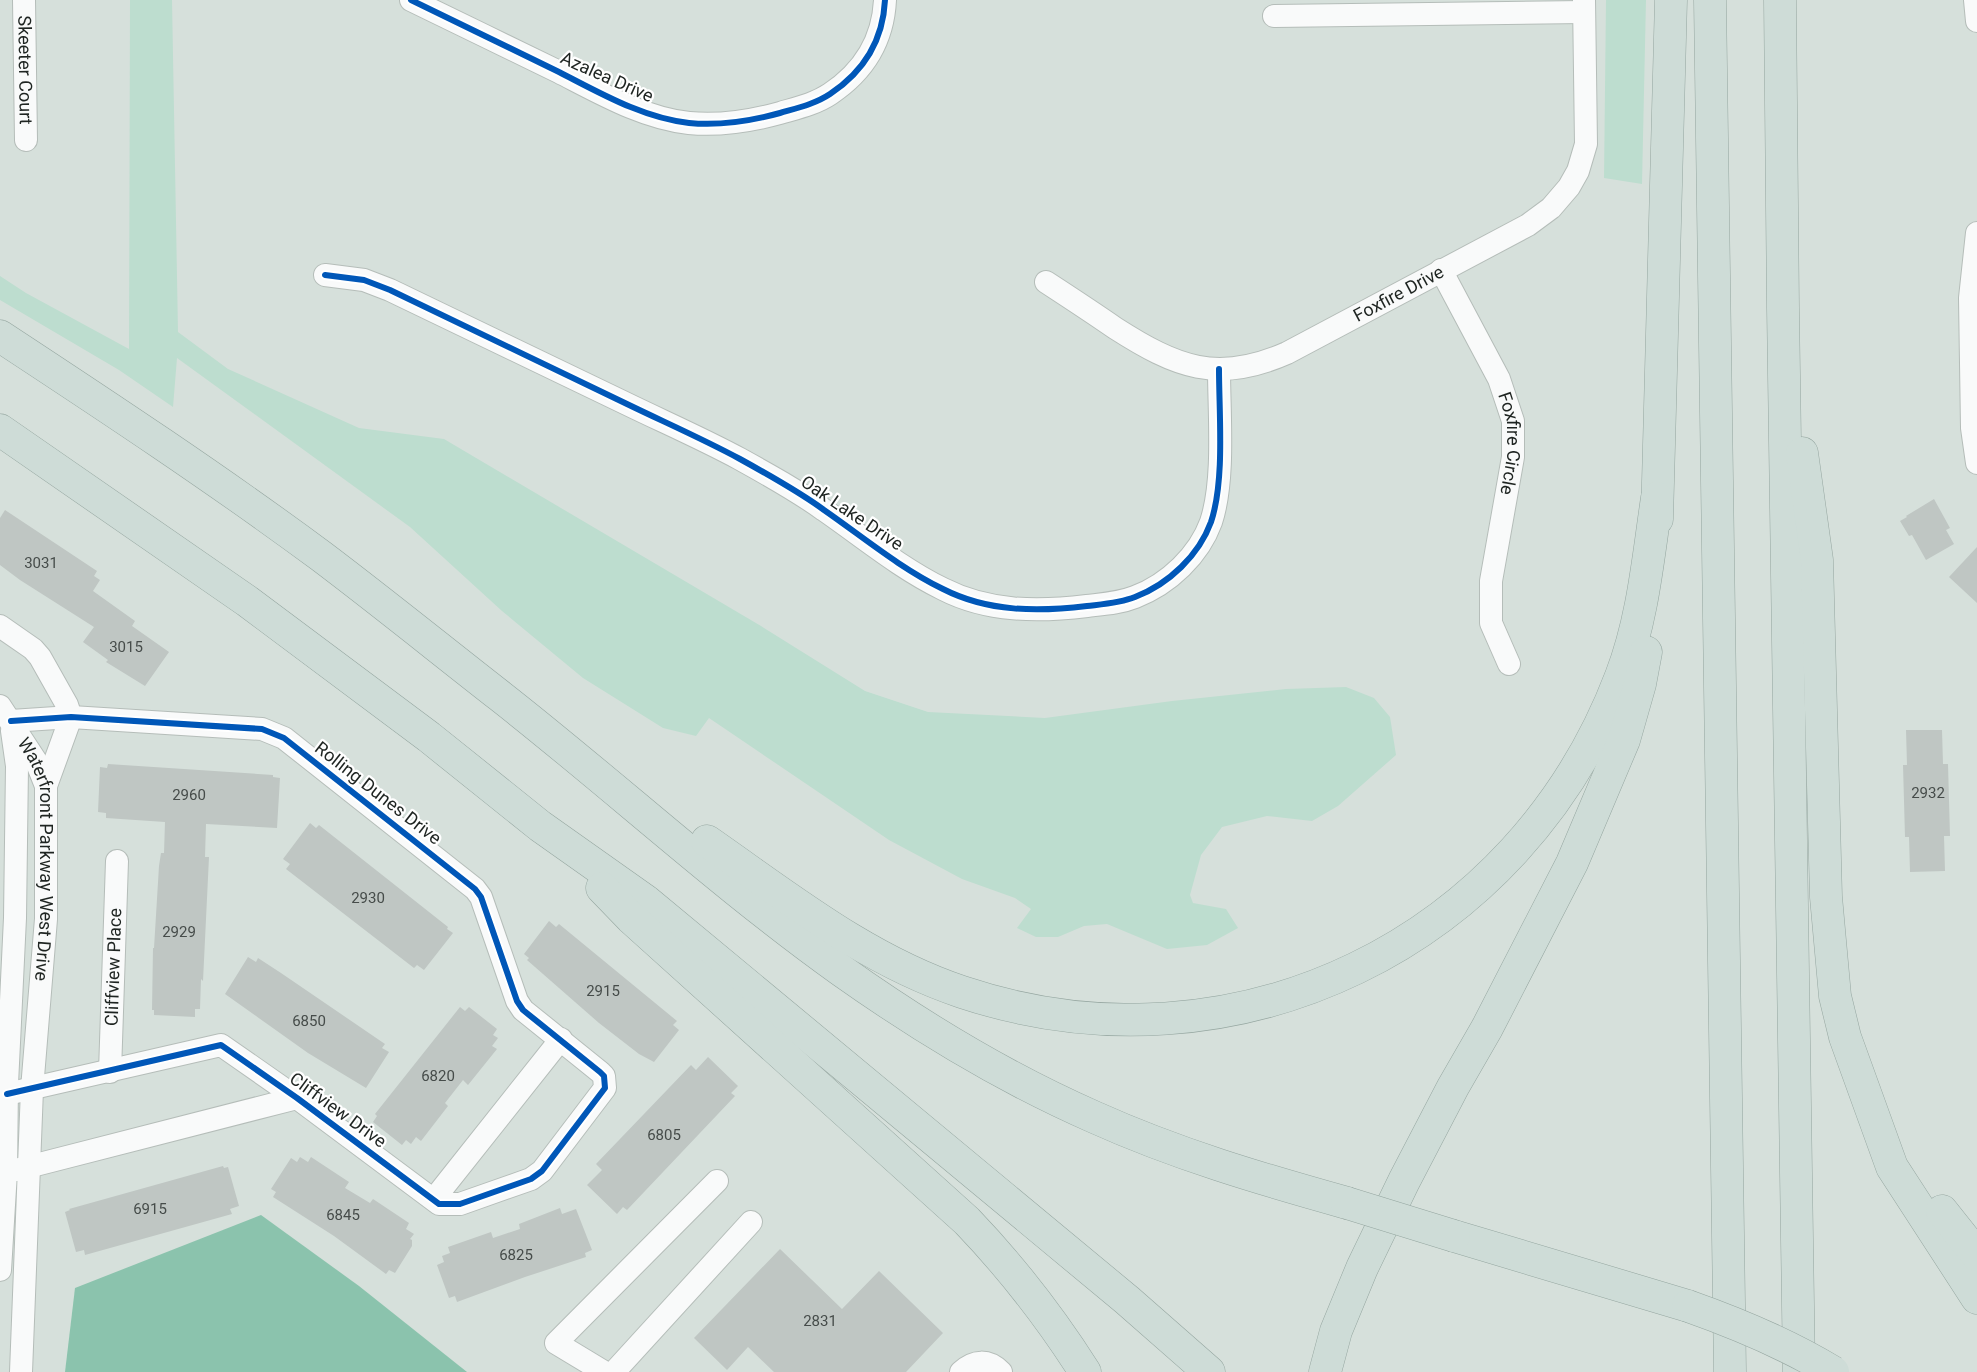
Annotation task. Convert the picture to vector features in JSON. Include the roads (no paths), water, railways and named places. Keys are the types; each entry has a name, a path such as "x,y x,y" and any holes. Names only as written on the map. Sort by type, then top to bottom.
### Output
{"highway":[{"path":"1325,1372 1336,1331 1362,1268 1442,1108 1487,1028 1572,863 1624,740 1640,684 1651,625 1658,565 1657,498 1671,0"},
{"path":"1710,0 1730,1372"},
{"path":"1780,0 1799,1372"},
{"path":"1783,308 1817,560 1826,886 1835,996 1845,1036 1892,1167 1977,1298"},
{"path":"0,336 154,437 320,556 506,700 772,919 841,970 944,1038 1033,1088 1133,1134 1256,1178 1347,1203 1688,1306 1766,1336 1833,1372"},
{"path":"0,430 247,601 429,737 540,826 646,901 1126,1300 1209,1372"},
{"path":"506,700 823,924 864,949 909,972 985,998 1038,1011 1081,1018 1118,1021 1151,1020 1224,1012 1318,984 1396,948 1456,906 1516,850 1561,792 1587,748 1622,675 1638,622 1657,498"},
{"path":"540,826 631,918 967,1221 1015,1273 1057,1329 1081,1367"},
{"path":"1881,1132 1977,1255"}],"street":[{"name":"Skeeter Court","path":"24,0 26,140"},
{"name":"Azalea Drive","path":"411,0 636,110 690,123 726,123 762,118 799,108 823,100 845,84 862,66 876,43 885,0"},
{"path":"1975,0 1977,21"},
{"path":"1274,16 1584,6"},
{"name":"Foxfire Drive","path":"1046,282 1152,351 1181,363 1220,369 1247,367 1274,358 1528,225 1551,208 1569,187 1578,171 1586,144 1584,6"},
{"path":"1977,232 1970,298 1972,428 1977,463"},
{"name":"Foxfire Circle","path":"1441,270 1499,379 1513,421 1513,457 1491,581 1491,623 1509,664"},
{"name":"Oak Lake Drive","path":"325,275 363,280 390,290 733,455 809,500 922,578 953,594 1004,608 1056,610 1120,602 1161,584 1182,567 1194,553 1207,530 1216,504 1219,478 1220,369"},
{"path":"0,626 33,649 40,657 60,690 71,717 46,786"},
{"name":"Rolling Dunes Drive","path":"5,713 262,729 284,738 475,889 484,906 517,1001 528,1016 561,1039 600,1072 604,1076 605,1088"},
{"name":"Waterfront Parkway West Drive","path":"5,713 36,762 46,786 46,919 32,1089 21,1372"},
{"name":"Waterfront Parkway West Drive","path":"0,1270 6,1172 7,918 17,766 5,713"},
{"name":"Cliffview Place","path":"110,1072 117,861"},
{"path":"7,918 46,919"},
{"path":"434,1199 561,1039"},
{"name":"Cliffview Drive","path":"7,1094 221,1045 439,1203 460,1204 531,1179 542,1171 605,1088"},
{"name":"Cliffview Drive","path":"6,1172 297,1098"},
{"path":"604,1372 556,1343 717,1181"},
{"path":"614,1372 751,1222"},
{"path":"961,1372 970,1363 984,1362 1001,1372"}]}
